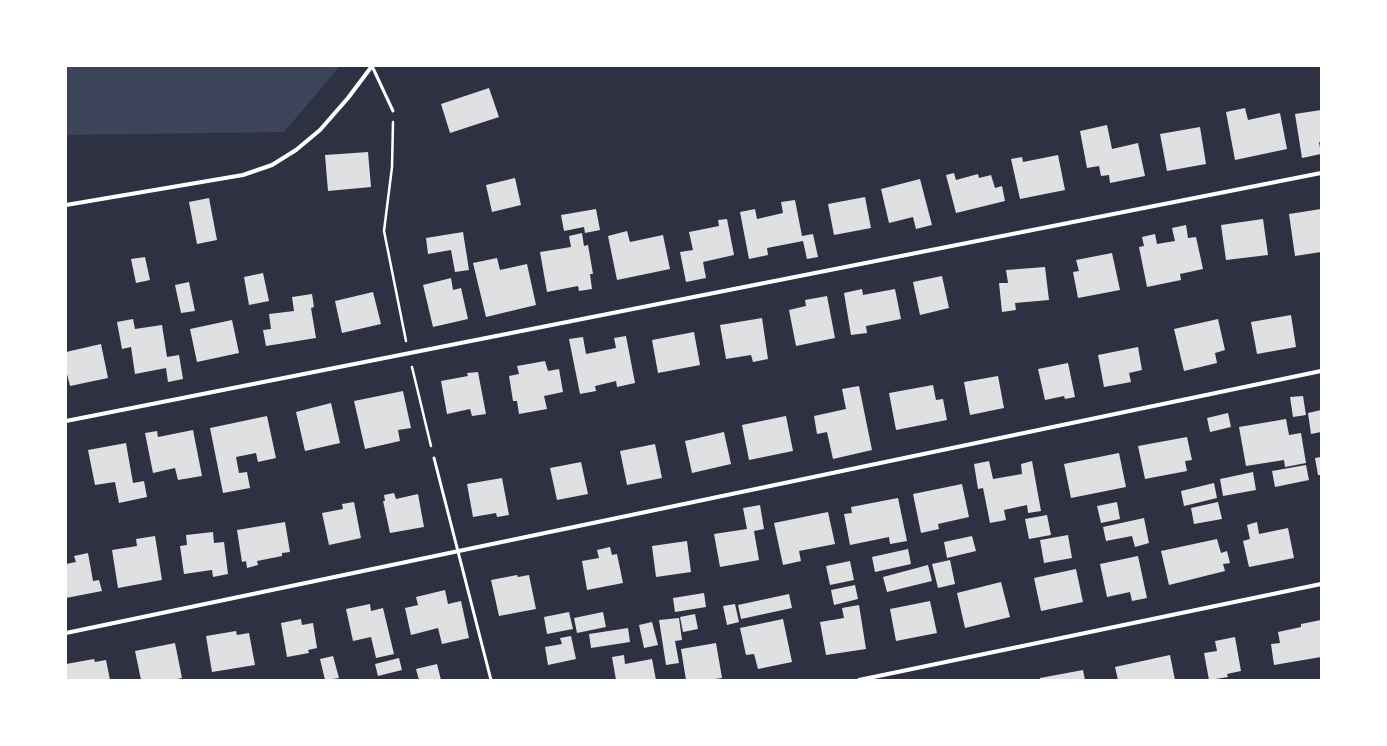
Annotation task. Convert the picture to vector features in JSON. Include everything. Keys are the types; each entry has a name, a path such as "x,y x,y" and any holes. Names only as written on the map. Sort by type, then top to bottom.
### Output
{"street":[{"path":"66,205 243,175 272,165 296,150 320,130 348,98 372,66"},
{"path":"66,421 1321,173"},
{"path":"66,633 1321,371"},
{"path":"859,680 1321,584"}],"lane":[{"path":"372,66 393,111"},
{"path":"434,458 491,680"}],"path":[{"path":"393,111 392,167 384,231 409,354 434,458"}],"shaded area":[{"path":"66,66 340,66 284,132 66,135"}],"building":[{"path":"489,88 499,117 450,133 441,104"},
{"path":"1245,108 1248,120 1280,113 1287,149 1235,160 1226,112"},
{"path":"1321,110 1321,142 1319,142 1321,154 1302,158 1295,114"},
{"path":"1107,125 1112,149 1138,143 1145,176 1110,183 1109,175 1101,176 1099,166 1087,168 1080,131"},
{"path":"1200,127 1206,164 1167,171 1160,134"},
{"path":"368,152 371,187 328,191 325,155"},
{"path":"1058,155 1065,190 1020,199 1011,159 1022,157 1023,162"},
{"path":"954,173 956,180 978,174 979,178 991,175 995,188 1002,186 1005,201 956,213 946,175"},
{"path":"515,178 521,205 492,212 486,185"},
{"path":"920,179 932,225 916,229 913,217 889,223 881,189"},
{"path":"865,197 871,228 834,235 828,204"},
{"path":"209,198 217,240 197,244 189,202"},
{"path":"795,200 802,236 813,234 818,257 807,259 803,241 767,248 768,255 749,259 740,212 755,209 757,219 783,213 781,202"},
{"path":"596,209 600,230 585,233 584,227 564,231 561,215"},
{"path":"1321,209 1321,252 1295,256 1289,214"},
{"path":"727,219 734,255 703,262 706,278 686,282 680,252 693,250 689,232 719,226 718,220"},
{"path":"1263,219 1268,255 1226,260 1221,225"},
{"path":"1186,225 1188,238 1196,237 1203,269 1180,274 1181,280 1147,287 1139,247 1144,246 1142,237 1155,234 1157,244 1175,241 1172,228"},
{"path":"627,231 630,242 663,235 670,269 617,280 608,236"},
{"path":"463,232 469,270 455,272 451,250 428,254 426,238"},
{"path":"582,233 584,246 588,245 593,274 590,274 592,289 579,291 578,286 547,292 540,252 571,247 569,236"},
{"path":"1112,253 1120,290 1078,298 1073,272 1079,271 1076,260"},
{"path":"145,257 150,280 136,283 131,259"},
{"path":"497,258 500,270 527,264 536,305 486,317 473,263"},
{"path":"1045,267 1049,300 1015,303 1016,310 1002,312 999,283 1008,283 1006,270"},
{"path":"263,273 269,301 249,305 244,277"},
{"path":"942,276 949,308 920,315 913,282"},
{"path":"451,278 453,290 461,288 468,319 433,327 423,285"},
{"path":"189,282 195,311 181,313 175,285"},
{"path":"862,289 863,295 895,289 901,319 866,326 867,333 851,335 844,293"},
{"path":"373,292 381,324 342,333 335,301"},
{"path":"312,294 314,307 311,308 316,338 266,346 263,330 271,329 269,314 294,311 292,297"},
{"path":"827,296 835,338 796,346 789,310 806,306 805,300"},
{"path":"1291,315 1296,347 1257,354 1251,322"},
{"path":"762,318 768,359 753,362 751,355 726,359 720,325"},
{"path":"133,319 135,329 162,325 167,357 179,355 183,379 168,382 166,368 135,374 131,347 122,349 117,322"},
{"path":"1218,319 1225,350 1215,353 1217,363 1184,371 1174,329"},
{"path":"232,320 239,353 197,362 190,329"},
{"path":"694,332 700,365 658,373 652,340"},
{"path":"626,336 635,383 617,387 616,381 595,386 596,391 580,394 569,339 583,337 586,354 616,348 614,338"},
{"path":"101,344 108,378 70,386 66,370 66,352"},
{"path":"1138,347 1142,370 1129,373 1131,382 1104,387 1098,355"},
{"path":"545,361 548,371 559,369 563,392 544,396 547,409 519,414 517,401 513,401 509,376 519,374 517,366"},
{"path":"1068,363 1075,397 1065,399 1064,396 1045,400 1038,369"},
{"path":"478,372 486,414 472,416 470,409 447,414 441,381 468,376 467,373"},
{"path":"998,376 1004,408 970,415 964,382"},
{"path":"933,385 936,400 943,399 947,420 896,430 889,393"},
{"path":"859,386 872,450 833,459 827,432 817,434 814,416 846,409 842,389"},
{"path":"403,391 411,428 398,430 400,441 365,449 354,401"},
{"path":"1303,396 1306,415 1293,417 1290,397"},
{"path":"331,403 340,443 305,451 296,412"},
{"path":"1321,410 1321,432 1311,434 1308,413"},
{"path":"1228,413 1231,427 1210,432 1207,418"},
{"path":"267,416 276,458 258,462 256,453 236,457 239,473 247,472 250,488 223,493 210,428"},
{"path":"786,416 793,451 749,460 742,425"},
{"path":"1286,419 1289,435 1301,433 1306,463 1285,467 1284,460 1246,466 1239,427"},
{"path":"193,430 202,476 178,480 175,468 153,473 145,433 157,431 158,437"},
{"path":"724,432 731,464 692,473 685,441"},
{"path":"1187,437 1192,460 1185,461 1187,471 1145,479 1138,446"},
{"path":"126,443 133,483 144,481 147,497 119,503 115,482 95,485 88,450"},
{"path":"655,444 662,478 627,485 620,451"},
{"path":"1119,453 1126,487 1071,498 1064,464"},
{"path":"1321,457 1321,475 1318,475 1315,458"},
{"path":"989,461 993,479 1022,474 1021,464 1032,461 1041,511 1028,513 1027,505 1004,510 1006,520 990,523 983,488 978,489 974,464"},
{"path":"581,462 588,494 557,500 550,468"},
{"path":"1306,465 1309,480 1275,487 1272,471"},
{"path":"1253,472 1256,490 1223,496 1220,479"},
{"path":"502,478 509,515 497,517 496,513 473,517 467,484"},
{"path":"1214,483 1217,498 1184,506 1181,491"},
{"path":"962,484 969,517 938,524 939,529 921,533 913,494"},
{"path":"394,493 396,499 418,494 424,527 390,533 383,501 385,501 384,495"},
{"path":"898,498 907,541 890,544 889,537 850,545 844,514 852,513 851,507"},
{"path":"354,502 361,538 329,545 322,513 343,509 342,504"},
{"path":"1117,502 1120,519 1101,523 1097,506"},
{"path":"1218,502 1222,519 1194,524 1191,508"},
{"path":"760,505 764,529 754,531 759,560 720,567 714,534 747,529 743,508"},
{"path":"828,512 835,544 799,551 801,561 783,565 774,523"},
{"path":"1047,515 1051,535 1029,539 1025,519"},
{"path":"1144,518 1149,543 1135,547 1132,536 1106,541 1103,527"},
{"path":"285,522 290,552 282,553 282,556 257,561 258,565 247,568 246,561 242,562 237,530"},
{"path":"1257,522 1259,534 1288,528 1294,558 1249,567 1243,541 1250,539 1247,525"},
{"path":"213,532 214,543 224,542 228,574 213,577 212,570 184,574 180,546 187,545 186,535"},
{"path":"1068,535 1072,558 1044,563 1040,540"},
{"path":"155,536 162,580 118,588 112,550 137,546 136,539"},
{"path":"972,536 976,551 947,558 944,542"},
{"path":"1217,539 1221,553 1227,551 1230,563 1223,564 1225,571 1169,585 1161,551"},
{"path":"687,541 691,572 656,577 652,546"},
{"path":"610,547 612,555 617,554 623,583 587,590 582,561 599,558 597,550"},
{"path":"908,549 911,564 875,572 872,557"},
{"path":"88,553 93,581 99,580 102,591 66,598 66,564 76,562 74,556"},
{"path":"1138,556 1147,598 1132,601 1130,592 1107,597 1100,564"},
{"path":"950,560 955,584 938,588 932,564"},
{"path":"850,561 854,580 830,585 826,566"},
{"path":"928,565 932,581 887,592 883,577"},
{"path":"1076,569 1083,602 1041,611 1034,578"},
{"path":"517,575 518,577 529,575 536,609 499,616 491,580"},
{"path":"1001,582 1010,617 965,628 957,593"},
{"path":"855,585 858,599 834,605 831,590"},
{"path":"445,590 448,604 461,601 469,638 442,644 438,628 411,635 405,608 418,605 416,597"},
{"path":"704,593 706,607 675,612 673,598"},
{"path":"789,594 792,608 741,619 738,605"},
{"path":"930,601 937,633 896,641 890,609"},
{"path":"370,604 371,611 383,608 394,654 376,658 371,637 353,641 346,609"},
{"path":"735,604 739,622 727,625 723,606"},
{"path":"859,605 866,649 826,655 820,622 844,618 842,608"},
{"path":"569,612 573,629 547,634 544,617"},
{"path":"603,612 606,627 577,633 574,618"},
{"path":"695,614 698,629 683,632 680,617"},
{"path":"679,618 682,640 675,641 679,663 666,665 659,620"},
{"path":"301,619 302,625 313,623 317,648 308,650 309,653 287,657 281,623"},
{"path":"783,619 792,662 758,669 754,654 746,655 740,628"},
{"path":"1321,620 1321,657 1274,665 1271,644 1280,643 1278,632 1301,627 1301,624"},
{"path":"652,622 658,645 644,648 639,625"},
{"path":"628,628 630,642 591,648 589,634"},
{"path":"236,631 237,635 249,633 255,665 212,672 206,636"},
{"path":"571,636 576,659 548,665 545,647 562,644 560,638"},
{"path":"1235,637 1241,671 1227,674 1228,677 1209,680 1204,653 1217,651 1215,641"},
{"path":"175,643 182,678 172,680 141,680 135,651"},
{"path":"716,643 722,678 708,680 686,680 681,649"},
{"path":"624,655 625,664 652,659 656,680 616,680 612,657"},
{"path":"1170,655 1175,680 1118,680 1115,667"},
{"path":"333,656 339,678 325,680 320,659"},
{"path":"399,658 402,670 378,676 375,664"},
{"path":"94,659 95,662 106,660 110,680 66,680 66,664"},
{"path":"437,664 441,680 419,680 416,669"},
{"path":"1083,670 1085,680 1040,680 1040,678"}]}
